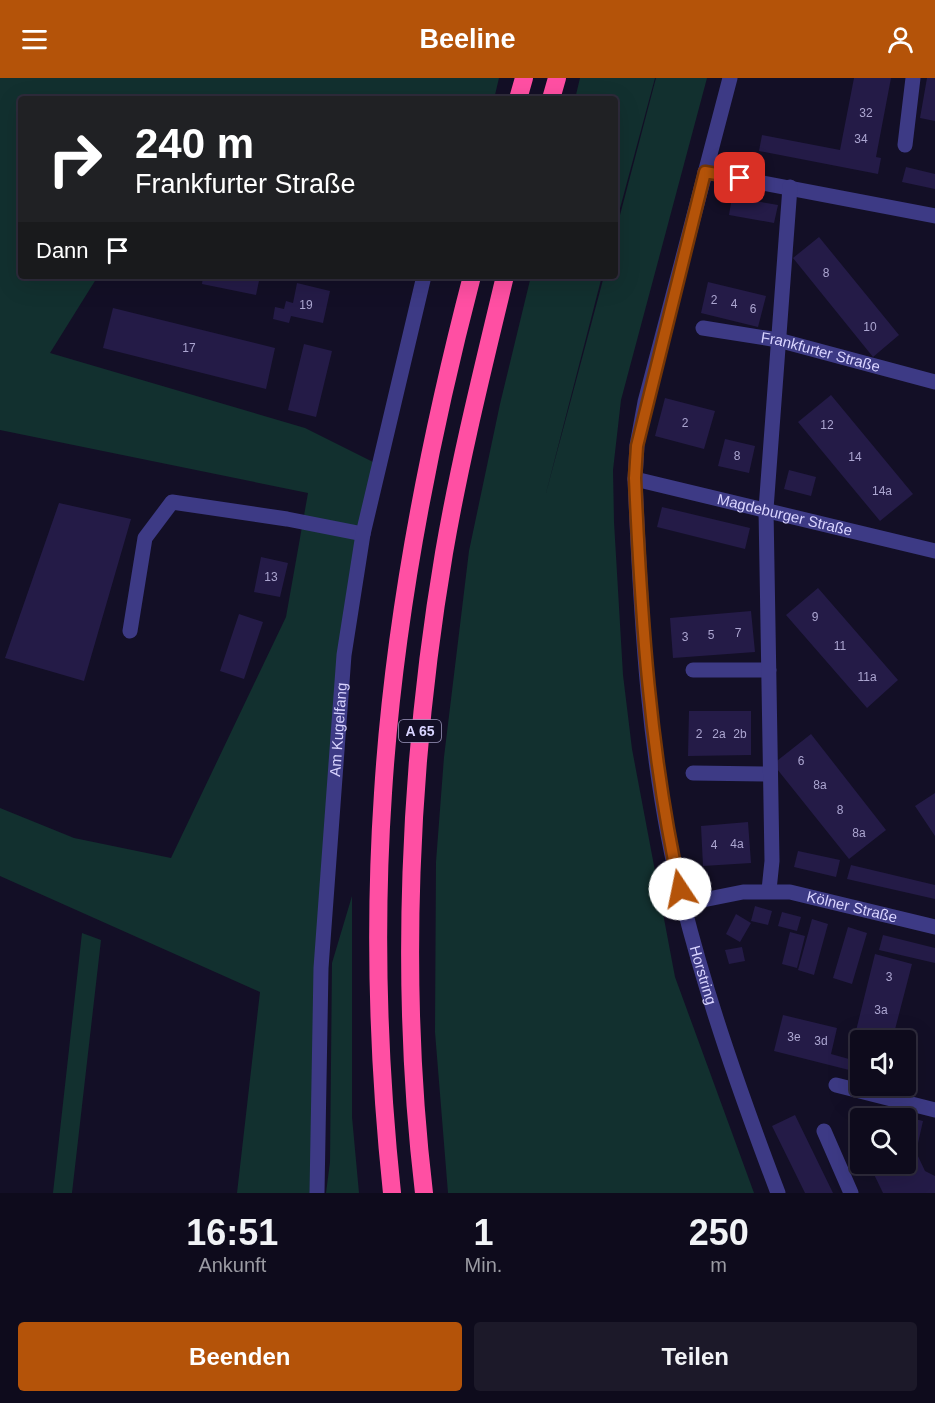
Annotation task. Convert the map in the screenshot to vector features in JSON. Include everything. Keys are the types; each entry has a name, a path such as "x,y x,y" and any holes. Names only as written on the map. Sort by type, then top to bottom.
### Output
{"highway":[{"path":"519,96 524,78"},
{"path":"552,96 557,78"},
{"name":"A 65","path":"392,1193 381,1036 379,887 382,793 394,675 413,546 437,420 471,279"},
{"name":"A 65","path":"424,1193 411,967 419,745 444,554 470,424 505,279"}],"street":[{"name":"Horstring","path":"730,78 645,402 637,446 635,478 647,681 658,767 683,904 726,1052 778,1193"},
{"path":"905,145 913,78"},
{"path":"705,172 935,216"},
{"path":"769,890 772,861 766,509 790,187"},
{"name":"Am Kugelfang","path":"317,1193 321,968 344,655 363,534 423,279"},
{"name":"Frankfurter Straße","path":"703,328 778,340 935,382"},
{"name":"Magdeburger Straße","path":"635,478 935,551"},
{"path":"130,631 145,538 172,501 287,519 363,534"},
{"path":"693,670 769,670"},
{"path":"693,773 769,774"},
{"name":"Kölner Straße","path":"683,904 718,896 769,890 814,896 935,927"},
{"path":"836,1085 935,1110"},
{"path":"824,1131 851,1193"}],"green space":[{"path":"0,78 499,78 495,96 18,96 18,279 96,279 50,353 305,428 379,465 344,655 317,1193 237,1193 260,992 0,876 0,808 74,838 171,858 286,617 308,493 0,430"},
{"path":"580,78 655,78 618,216 618,96 576,96"},
{"path":"656,78 707,78 621,400 613,470 614,522 623,675 632,749 675,977 754,1193 448,1193 435,1032 436,862 444,757 469,551 500,404 530,279 601,279 545,497 603,279 618,279 618,223"},
{"path":"352,896 352,1117 359,1193 326,1193 330,1162 332,963"},
{"path":"82,933 101,940 72,1193 53,1193"}],"building":[{"path":"854,78 891,78 876,157 881,158 878,174 759,151 762,135 840,150"},
{"path":"927,78 935,78 935,121 920,118"},
{"path":"906,167 935,174 935,189 902,182"},
{"path":"732,197 778,205 774,223 729,215"},
{"path":"819,237 899,335 873,357 793,258"},
{"path":"203,279 259,279 256,295 202,284"},
{"path":"708,282 766,296 758,327 701,313"},
{"path":"297,283 330,291 323,323 291,316 289,323 273,319 275,307 284,309 286,301 293,303"},
{"path":"113,308 275,348 266,389 103,348"},
{"path":"304,344 332,351 316,417 288,410"},
{"path":"831,395 913,494 880,521 798,422"},
{"path":"665,398 715,411 704,449 655,436"},
{"path":"725,439 755,446 749,473 718,466"},
{"path":"789,470 816,477 811,496 784,489"},
{"path":"59,503 131,519 84,681 5,658"},
{"path":"662,507 750,528 745,549 657,527"},
{"path":"261,557 288,563 280,597 254,592"},
{"path":"818,588 898,680 867,708 786,615"},
{"path":"751,611 755,652 673,658 670,618"},
{"path":"239,614 263,622 244,679 220,671"},
{"path":"689,711 751,711 751,755 688,756"},
{"path":"811,734 886,830 849,859 773,764"},
{"path":"935,793 935,836 915,806"},
{"path":"748,822 751,863 703,866 701,826"},
{"path":"798,851 840,860 836,877 794,867"},
{"path":"851,865 935,885 935,899 847,879"},
{"path":"755,906 772,911 768,925 751,921"},
{"path":"782,912 801,917 797,931 778,926"},
{"path":"736,914 751,923 740,942 726,934"},
{"path":"812,919 828,924 814,975 798,970"},
{"path":"848,927 867,933 852,984 833,978"},
{"path":"790,932 805,936 797,968 782,964"},
{"path":"883,935 935,948 935,963 879,950"},
{"path":"742,947 745,961 729,964 725,950"},
{"path":"875,954 912,964 895,1030 856,1030"},
{"path":"783,1015 837,1028 831,1054 849,1059 850,1055 850,1070 774,1051"},
{"path":"795,1115 833,1193 805,1193 772,1126"},
{"path":"916,1119 923,1121 916,1152"},
{"path":"916,1152 925,1171 935,1176 935,1193 883,1193 874,1174 916,1174"}],"route":[{"path":"680,889 658,767 647,681 635,478 637,446 645,402 705,172 740,178"}]}
